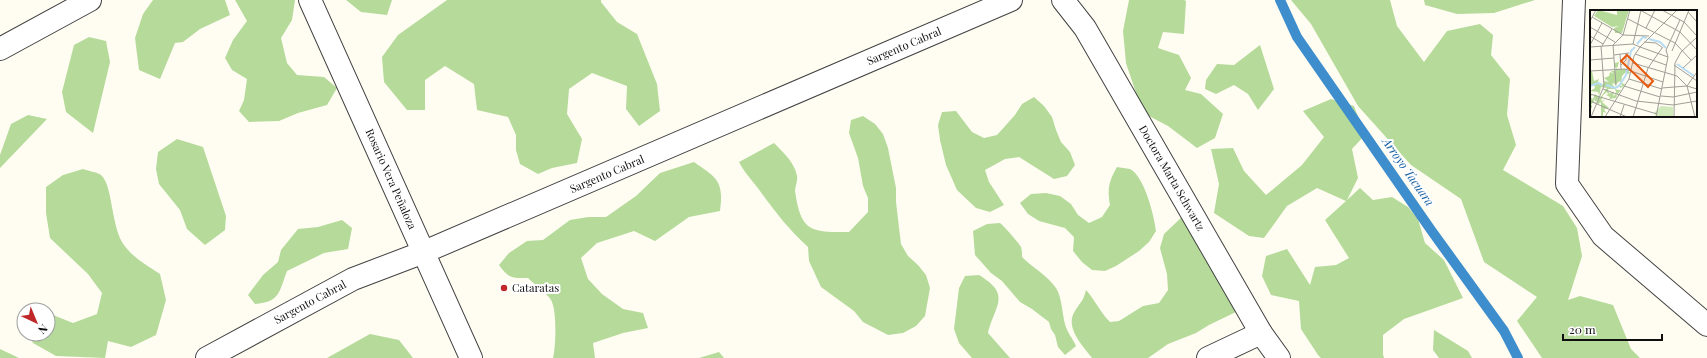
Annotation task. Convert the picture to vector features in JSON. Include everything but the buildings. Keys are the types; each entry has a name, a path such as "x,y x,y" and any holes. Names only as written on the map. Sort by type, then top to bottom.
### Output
{"street":[{"path":"0,50 90,0"},
{"name":"Rosario Vera Peñaloza","path":"310,0 471,358"},
{"name":"Sargento Cabral","path":"207,358 353,279 424,252 1011,0"},
{"name":"Doctora Marta Schwartz","path":"1063,0 1084,28 1261,333 1279,358"},
{"path":"1574,0 1567,184 1603,236 1707,325"},
{"path":"1208,358 1261,333"}],"green space":[{"path":"153,0 225,0 230,15 200,29 183,42 175,43 160,79 139,70 135,38 143,14"},
{"path":"235,0 295,0 292,20 281,38 287,63 297,75 324,77 337,88 327,105 298,113 279,121 249,122 239,111 244,100 247,79 232,70 225,58 233,40 247,21"},
{"path":"346,0 392,0 387,15 361,12"},
{"path":"447,0 601,0 617,22 637,34 657,84 660,111 639,126 626,109 627,86 592,73 569,89 567,114 582,139 577,163 552,168 538,174 520,164 516,150 516,135 508,117 477,110 474,84 445,66 425,80 425,110 407,110 384,82 382,57 398,35"},
{"path":"1129,0 1186,1 1184,34 1163,32 1158,48 1179,55 1191,78 1185,90 1201,94 1223,114 1215,138 1197,148 1168,126 1149,116 1140,105 1126,63 1123,31"},
{"path":"1291,0 1390,0 1397,26 1424,62 1447,31 1480,24 1493,35 1491,55 1510,79 1507,115 1516,145 1503,170 1563,206 1577,228 1582,256 1568,300 1580,296 1613,305 1631,349 1640,358 1542,358 1517,321 1537,297 1484,262 1461,199 1411,165 1358,106 1311,24"},
{"path":"1424,0 1535,0 1494,13 1457,14 1425,5"},
{"path":"89,37 106,41 110,62 93,133 66,112 62,92 74,45"},
{"path":"1260,45 1274,89 1258,110 1248,94 1234,85 1216,94 1205,89 1206,80 1217,64 1234,65"},
{"path":"1034,97 1044,106 1052,117 1061,142 1070,152 1075,165 1067,176 1054,179 1019,157 1005,159 985,170 989,182 1004,205 990,212 976,208 957,190 946,165 938,125 942,112 956,111 972,132 984,138 997,135 1015,115 1022,104"},
{"path":"1331,99 1354,106 1365,135 1352,149 1358,178 1347,200 1360,188 1373,200 1392,197 1408,207 1418,219 1425,243 1444,260 1463,298 1404,319 1383,335 1384,358 1321,358 1301,329 1299,301 1271,295 1262,276 1266,256 1287,249 1310,285 1315,267 1336,265 1349,258 1325,220 1346,201 1317,188 1287,206 1264,238 1249,236 1214,213 1219,184 1211,149 1233,148 1244,171 1266,195 1302,165 1324,137 1303,111"},
{"path":"28,115 47,119 0,168 0,155 11,124"},
{"path":"863,116 875,124 883,134 888,148 896,188 896,202 901,244 908,256 926,275 930,288 925,316 916,326 903,333 888,335 863,322 854,311 821,287 809,261 808,247 781,218 739,162 774,143 788,158 796,171 797,178 795,191 797,205 805,222 810,227 825,232 849,232 868,212 868,198 863,186 858,158 849,133 851,120"},
{"path":"177,139 203,147 226,216 225,230 205,245 187,229 180,210 159,184 156,169 158,152"},
{"path":"694,162 708,172 717,181 721,193 720,211 689,217 655,241 634,231 597,243 581,258 588,279 602,294 623,309 643,313 648,328 623,333 593,343 595,358 553,358 555,328 553,305 551,300 528,278 511,277 499,265 509,253 527,241 543,240 570,220 588,217 606,217 636,196 660,173"},
{"path":"1117,167 1130,169 1140,180 1148,197 1156,231 1149,242 1139,251 1116,266 1105,271 1092,270 1082,262 1073,251 1074,237 1065,228 1039,221 1028,214 1020,203 1031,194 1046,193 1060,196 1071,204 1078,215 1089,223 1102,217 1110,205 1109,185"},
{"path":"83,169 101,175 108,188 120,238 132,254 160,274 166,300 156,335 131,347 108,341 105,358 56,356 33,342 56,342 56,316 73,323 97,314 102,293 88,274 50,238 46,213 46,187 63,175"},
{"path":"1184,215 1201,253 1238,311 1196,333 1168,344 1148,358 1092,358 1076,336 1072,323 1072,317 1083,299 1086,290 1110,322 1119,321 1143,306 1159,303 1168,290 1167,274 1160,248 1164,234"},
{"path":"342,220 352,228 348,249 324,253 287,271 277,295 269,301 255,304 248,295 263,275 278,262 281,250 298,229 318,227"},
{"path":"1000,223 1021,247 1022,257 1048,279 1058,292 1066,327 1076,346 1065,355 1058,347 1055,335 1049,322 1020,302 1002,281 991,273 975,255 973,231 987,224"},
{"path":"979,275 989,282 998,295 997,308 988,333 1010,358 972,358 959,343 954,329 959,288 965,276"},
{"path":"1434,330 1468,351 1472,358 1439,358 1433,350"},
{"path":"370,334 399,340 413,358 327,358"},
{"path":"0,349 19,358 0,358"},
{"path":"719,352 724,358 699,358"}],"waterway":[{"name":"Arroyo Tacuara","path":"1280,0 1297,37 1431,230 1504,331 1518,358"}],"place":[{"name":"Cataratas","path":"504,288"}]}
